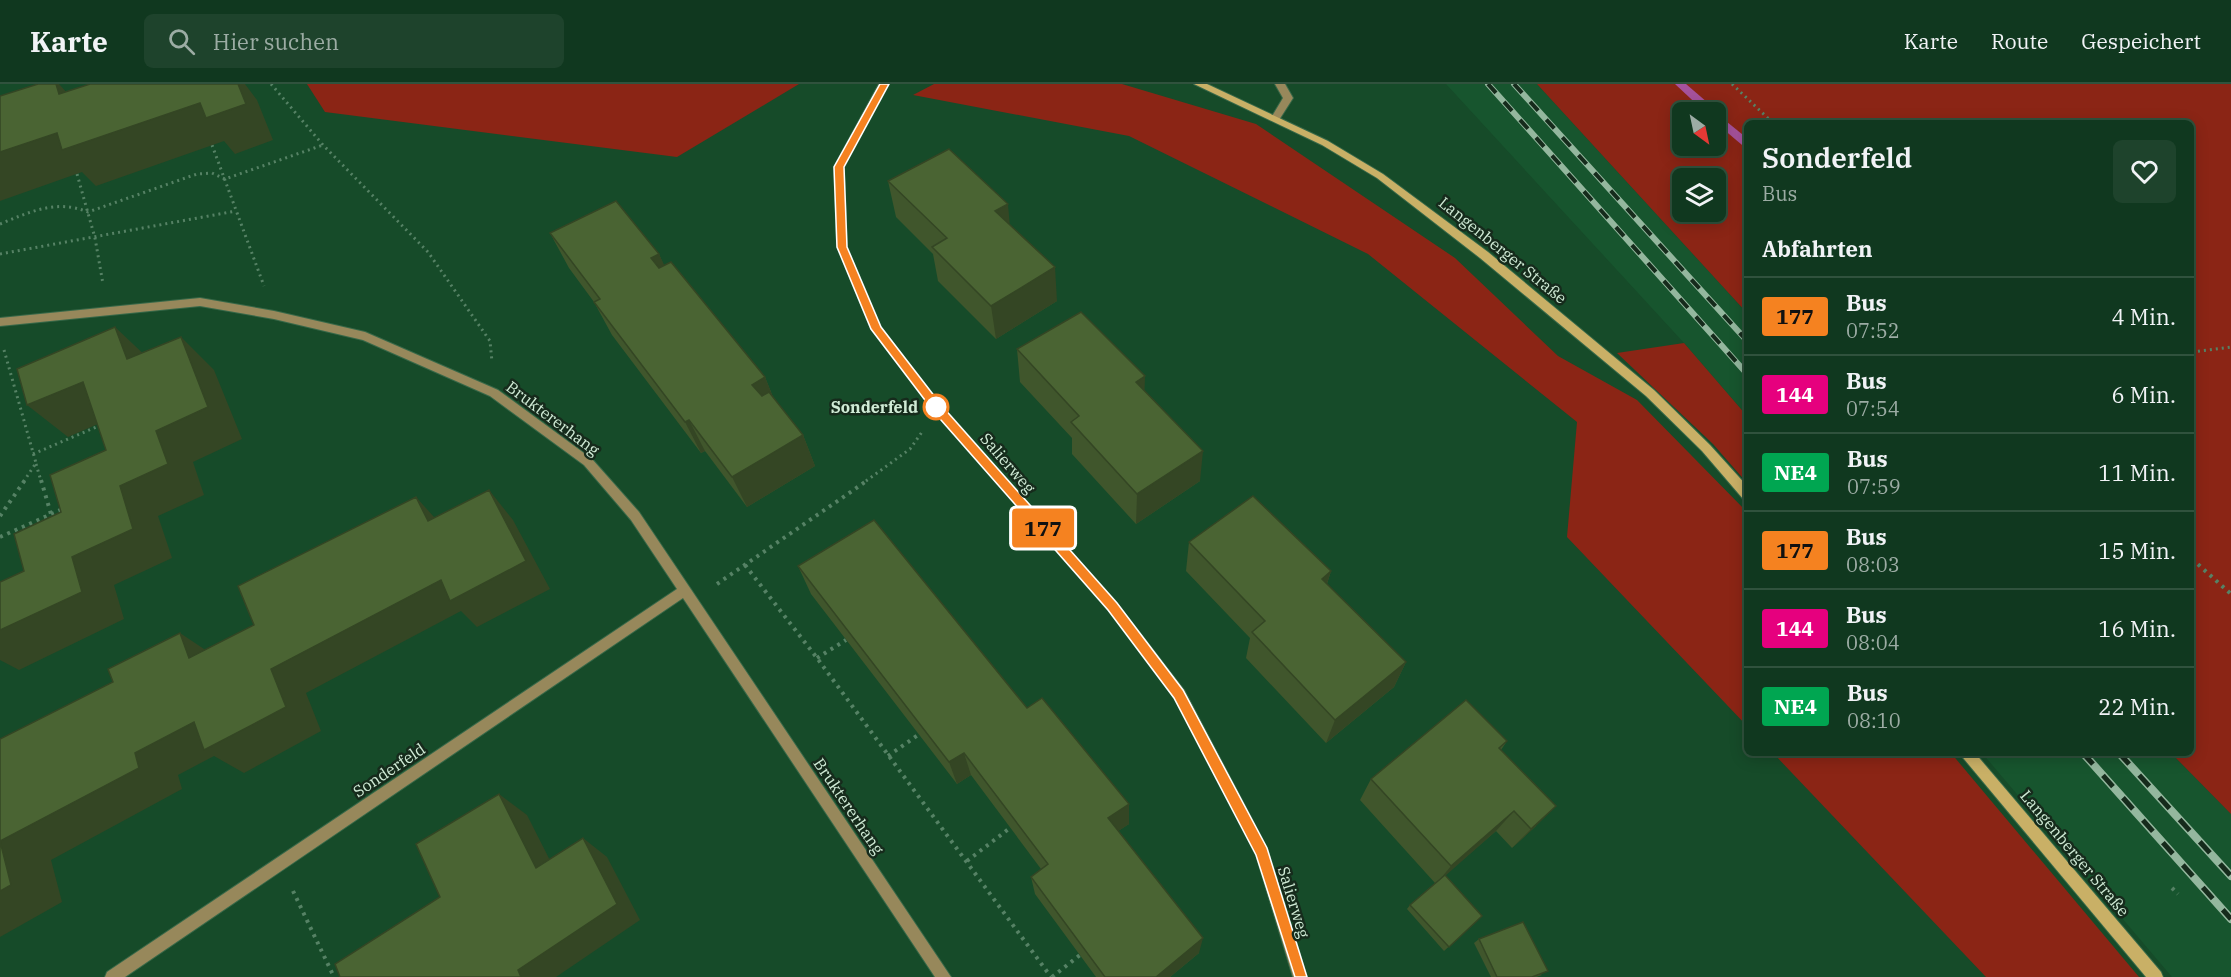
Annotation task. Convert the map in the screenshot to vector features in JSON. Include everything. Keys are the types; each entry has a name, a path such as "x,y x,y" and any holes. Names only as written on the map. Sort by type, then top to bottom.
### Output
{"main road":[{"name":"Langenberger Straße","path":"1199,84 1326,143 1380,176 1484,255 1650,393 1706,448 1744,491"},
{"name":"Langenberger Straße","path":"1969,756 2156,977"}],"street":[{"name":"Salierweg","path":"884,84 839,167 842,247 876,329 938,409 1112,606 1179,694 1262,853 1300,977"},
{"path":"1276,118 1288,98 1280,84"},
{"name":"Bruktererhang","path":"0,322 200,303 274,315 365,336 494,393 588,462 635,516 944,977"},
{"name":"Sonderfeld","path":"112,977 280,863 688,596"}],"path":[{"path":"271,84 322,145 428,252 490,341 494,393"},
{"path":"1732,84 1770,120"},
{"path":"212,145 274,315"},
{"path":"0,224 55,205 74,204 88,212 197,174 212,173 225,179 322,145"},
{"path":"77,174 95,238 108,310"},
{"path":"0,254 236,212"},
{"path":"2194,352 2231,347"},
{"path":"3,349 51,514"},
{"path":"33,454 102,424"},
{"path":"688,596 745,565 910,449"},
{"path":"0,516 36,463"},
{"path":"0,537 71,505"},
{"path":"2194,561 2231,594"},
{"path":"745,565 1052,977 1080,955"},
{"path":"816,658 846,640"},
{"path":"888,756 918,735"},
{"path":"967,861 1010,828"},
{"path":"280,863 334,977"},
{"path":"2172,888 2178,894"}],"shaded area":[{"path":"307,84 799,84 677,157 325,112"},
{"path":"934,84 1122,84 1256,124 1455,258 1558,356 1637,400 1744,509 1744,723 1567,537 1577,422 1368,254 1129,136 913,95"},
{"path":"1446,84 1537,84 1744,310 1744,413 1684,343"},
{"path":"1537,84 2231,84 2231,814 2174,756 2194,756 2194,120 1744,120 1744,310"},
{"path":"1684,343 1744,413 1744,480 1713,444 1617,353"},
{"path":"1776,756 1954,756 2139,977 1986,977"},
{"path":"1985,756 2174,756 2231,814 2231,977 2172,977"}],"building":[{"path":"38,84 56,84 59,94 90,84 238,84 246,104 206,118 200,103 62,150 57,133 0,152 0,96"},
{"path":"949,149 1008,204 995,211 1055,267 991,306 932,247 947,238 888,181"},
{"path":"616,201 659,254 651,258 659,268 671,262 765,377 752,385 762,396 769,392 803,435 732,477 689,420 685,422 594,302 600,299 550,233"},
{"path":"1081,312 1145,376 1136,382 1203,451 1137,494 1071,422 1079,416 1017,349"},
{"path":"115,327 127,359 181,337 208,407 156,431 168,464 120,486 133,529 72,557 82,592 0,630 0,582 24,571 14,534 61,512 50,475 106,450 83,382 27,405 17,369"},
{"path":"489,490 526,561 450,601 441,580 271,669 286,707 204,750 194,722 135,753 139,768 0,841 0,739 113,682 108,669 180,633 189,658 254,625 238,586 416,497 428,521"},
{"path":"1253,496 1331,571 1322,579 1406,662 1335,720 1252,632 1265,621 1189,542"},
{"path":"874,520 1027,708 1042,698 1129,804 1108,818 1203,938 1156,977 1105,977 1031,877 1048,864 964,753 949,762 798,566"},
{"path":"1466,700 1507,741 1499,748 1556,806 1531,829 1514,811 1451,866 1371,779"},
{"path":"499,794 536,868 583,838 617,904 518,970 521,977 340,977 335,964 440,897 416,844"},
{"path":"0,841 11,885 0,891"},
{"path":"1445,875 1482,916 1449,947 1410,905"},
{"path":"1523,922 1548,971 1532,977 1497,977 1479,939"}],"waterway":[{"path":"1680,84 1700,102"},
{"path":"1726,126 1744,142"}],"railway":[{"path":"1488,84 1744,371"},
{"path":"1514,84 1744,338"},
{"path":"2086,756 2231,919"},
{"path":"2122,756 2231,876"}],"bus line":[{"name":"177","path":"884,84 839,167 842,247 876,329 938,409 1112,606 1179,694 1262,853 1300,977"}],"place":[{"name":"Sonderfeld","path":"936,407"}]}
